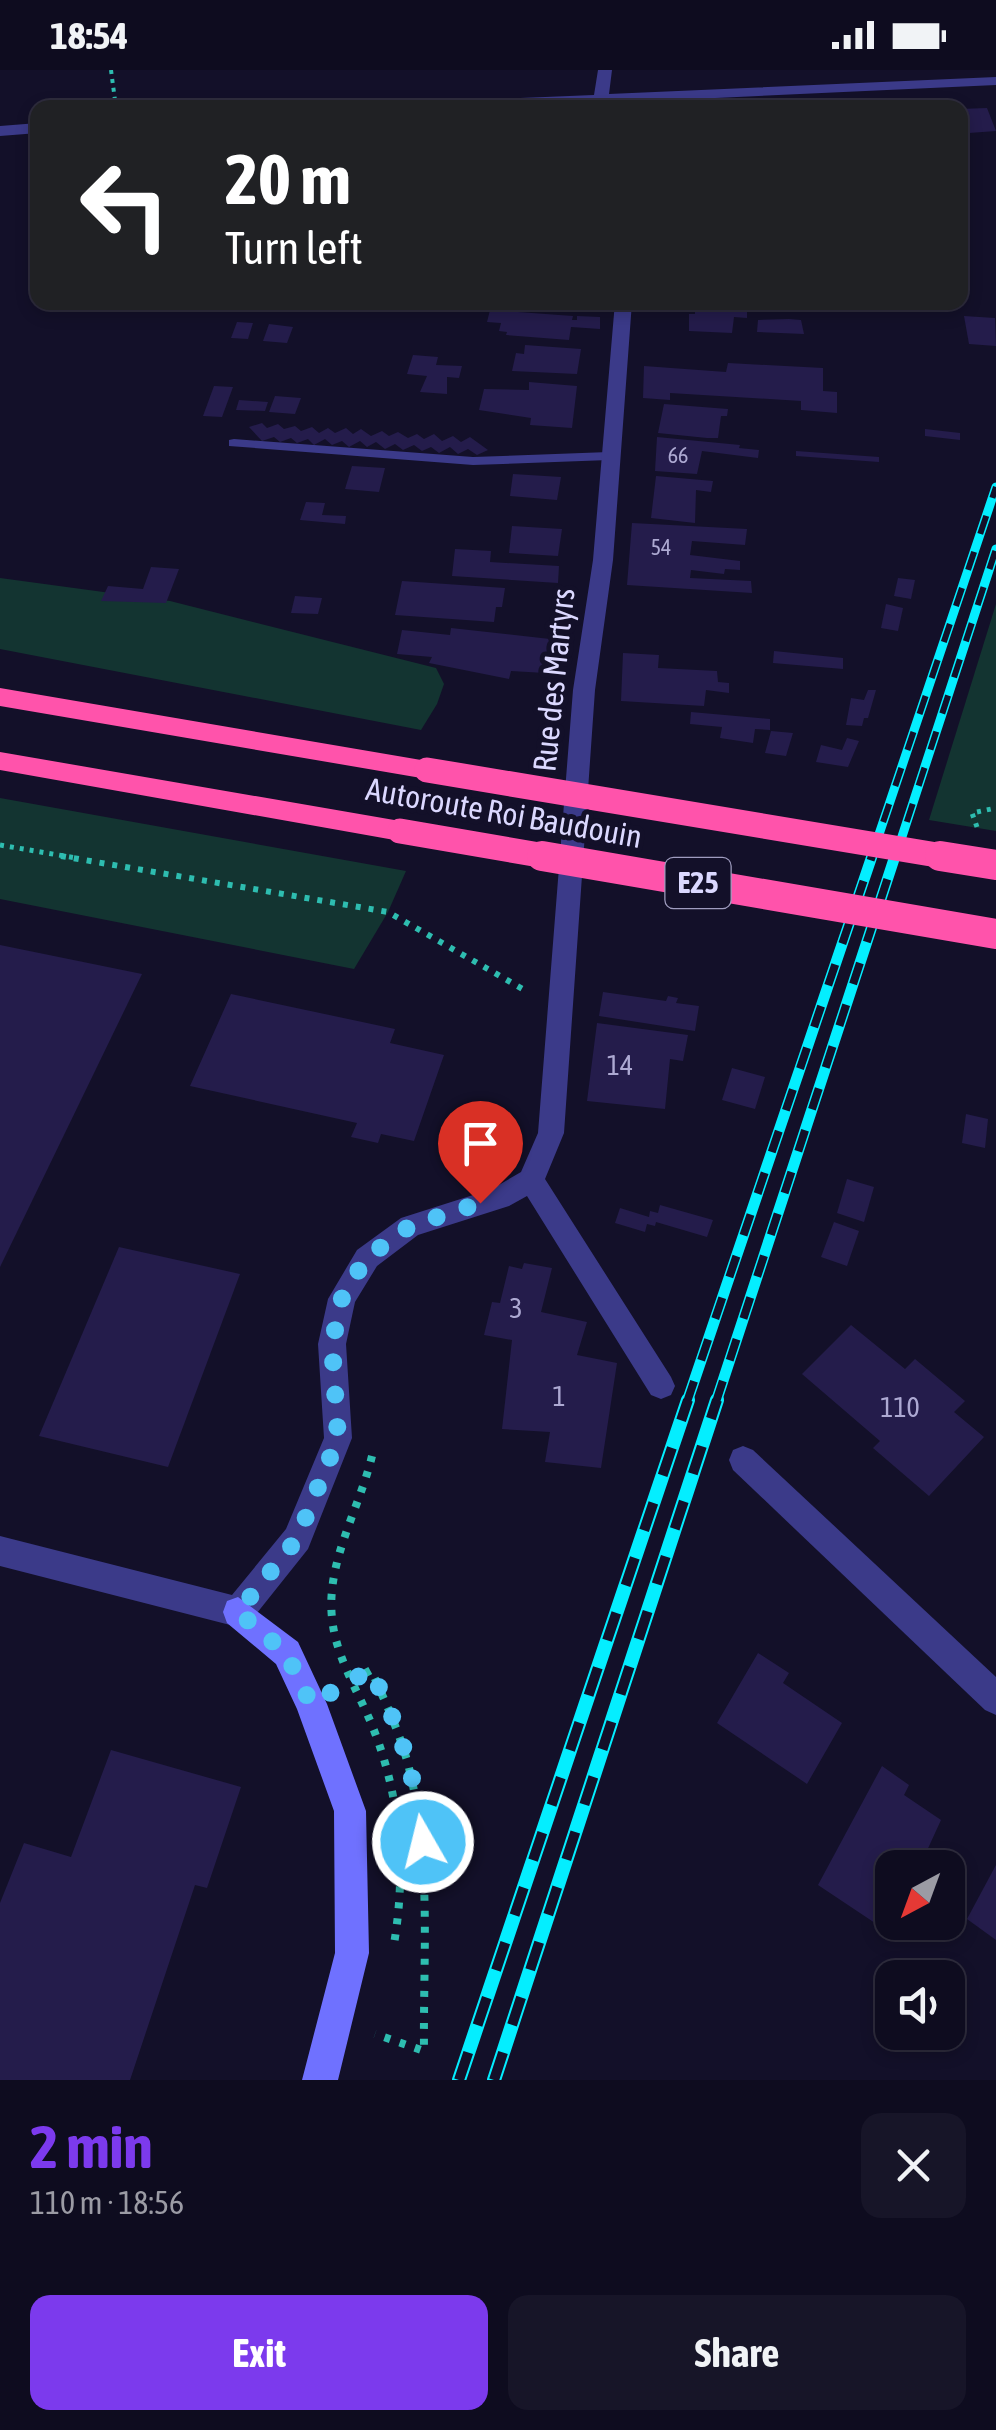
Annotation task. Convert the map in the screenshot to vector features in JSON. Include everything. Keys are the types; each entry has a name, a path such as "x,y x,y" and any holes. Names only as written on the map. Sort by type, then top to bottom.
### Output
{"highway":[{"name":"Autoroute Roi Baudouin","path":"0,697 996,865"},
{"name":"Autoroute Roi Baudouin","path":"0,761 996,934"}],"street":[{"path":"600,100 605,70"},
{"path":"657,100 996,82"},
{"path":"0,132 30,129"},
{"name":"Rue des Martyrs","path":"531,1180 551,1133 584,690 603,560 623,310"},
{"path":"238,1612 297,1539 338,1438 332,1344 342,1298 366,1258 410,1226 500,1198 531,1180 661,1386"},
{"path":"743,1460 996,1699"},
{"path":"0,1551 238,1612 286,1653 311,1704 350,1812 352,1953 320,2080"}],"lane":[{"path":"234,443 474,461 610,456"}],"path":[{"path":"111,70 115,100"},
{"path":"972,813 996,808"},
{"path":"0,845 388,912 559,1010"},
{"path":"374,1442 370,1471 347,1526 332,1586 335,1633 350,1681 385,1760 396,1815 399,1888 390,1962"},
{"path":"311,1704 370,1670 392,1710 414,1781 423,1842 424,2051 375,2034"},
{"path":"372,2050 378,2016"}],"green space":[{"path":"0,578 170,601 436,668 444,684 421,730 0,649"},
{"path":"996,604 996,831 929,820"},
{"path":"0,798 406,871 388,912 354,969 0,899"}],"building":[{"path":"987,108 996,131 969,133 968,109"},
{"path":"490,310 573,316 572,320 577,320 577,316 600,317 600,329 571,327 569,340 506,335 507,332 499,331 501,323 487,322"},
{"path":"695,310 747,310 747,318 734,317 732,333 689,331 689,314 695,314"},
{"path":"964,316 995,318 996,346 969,344"},
{"path":"758,320 801,320 804,334 757,332"},
{"path":"237,322 253,323 248,339 231,338"},
{"path":"269,324 293,327 287,343 263,341"},
{"path":"525,345 581,349 577,374 512,371 516,353 524,354"},
{"path":"413,355 438,357 436,365 462,366 459,378 447,377 447,394 420,392 427,376 407,374"},
{"path":"728,363 823,368 823,391 837,392 837,413 801,410 801,401 670,393 670,400 643,398 644,366 726,372"},
{"path":"529,382 577,386 572,428 530,425 531,418 479,410 484,389 529,390"},
{"path":"214,386 233,387 222,417 203,416"},
{"path":"275,396 301,398 295,414 269,412"},
{"path":"239,400 268,402 265,411 236,410"},
{"path":"664,404 728,409 727,416 721,416 718,438 707,438 658,433"},
{"path":"262,423 267,428 278,424 284,429 295,426 301,431 312,427 319,433 328,428 335,433 346,428 353,434 361,429 371,436 382,431 389,436 398,432 408,438 417,434 424,439 434,434 442,441 453,436 461,442 470,437 488,450 477,455 468,449 458,454 450,447 439,453 431,447 422,451 414,445 403,450 395,444 385,449 376,442 367,447 360,441 349,447 342,441 332,445 325,439 314,445 308,439 297,443 291,438 280,442 274,437 262,441 249,427"},
{"path":"925,429 960,433 960,440 925,436"},
{"path":"657,437 740,445 739,448 759,450 758,458 702,451 697,474 655,471"},
{"path":"796,451 879,457 879,462 796,456"},
{"path":"352,466 385,468 379,492 345,489"},
{"path":"513,474 561,477 557,500 510,496"},
{"path":"656,476 713,481 711,492 696,490 695,523 651,518"},
{"path":"306,502 325,503 322,515 346,516 345,524 300,520"},
{"path":"632,523 747,529 745,545 692,541 690,555 740,561 740,570 725,569 724,574 691,570 690,578 751,581 752,593 627,585"},
{"path":"512,526 562,529 558,556 509,553"},
{"path":"455,549 491,551 490,562 559,566 558,583 452,576"},
{"path":"151,567 179,569 166,603 101,601 108,586 143,589"},
{"path":"898,578 915,580 911,599 894,596"},
{"path":"402,581 505,588 502,607 496,607 494,622 395,615"},
{"path":"295,596 322,598 318,614 291,613"},
{"path":"886,604 903,608 898,631 881,628"},
{"path":"451,628 550,639 545,673 511,671 509,679 429,663 432,657 397,654 402,630 450,635"},
{"path":"774,651 843,658 843,669 773,663"},
{"path":"623,653 659,655 658,668 717,671 718,682 729,683 729,693 706,690 704,706 621,701"},
{"path":"868,690 876,690 868,718 864,718 862,726 846,725 851,698 864,700"},
{"path":"691,712 770,719 770,730 755,729 753,743 720,738 722,727 690,724"},
{"path":"771,731 793,733 786,756 765,753"},
{"path":"847,738 859,741 848,767 816,762 821,745 842,750"},
{"path":"0,945 142,974 0,1267"},
{"path":"603,992 666,1001 668,996 678,998 676,1003 699,1006 695,1031 599,1016"},
{"path":"231,994 395,1029 390,1043 444,1055 414,1141 381,1134 378,1143 351,1137 357,1123 190,1086"},
{"path":"597,1023 688,1035 683,1061 670,1059 665,1109 587,1101"},
{"path":"732,1068 765,1077 755,1109 722,1100"},
{"path":"966,1114 988,1119 985,1148 962,1143"},
{"path":"847,1179 874,1187 864,1222 837,1213"},
{"path":"660,1205 713,1220 707,1237 656,1222 655,1226 647,1224 645,1232 615,1223 620,1208 649,1217 650,1211 658,1213"},
{"path":"834,1222 859,1231 847,1266 821,1257"},
{"path":"119,1247 240,1274 168,1467 39,1436"},
{"path":"524,1263 552,1268 541,1312 587,1322 577,1355 617,1363 601,1468 545,1462 550,1432 502,1429 512,1340 484,1335 492,1302 500,1303 509,1266 522,1269"},
{"path":"851,1325 905,1369 915,1359 965,1401 954,1412 984,1437 929,1496 873,1448 880,1441 802,1374"},
{"path":"758,1653 789,1673 783,1683 842,1723 807,1784 717,1723"},
{"path":"111,1750 241,1787 207,1888 195,1885 130,2080 0,2080 0,1903 24,1843 71,1857"},
{"path":"882,1766 909,1785 904,1795 941,1820 927,1850 875,1850 875,1923 818,1885"},
{"path":"996,1865 996,1940 967,1919"}],"railway":[{"path":"871,858 996,487"},
{"path":"895,858 996,549"},
{"path":"687,1402 872,856"},
{"path":"716,1402 895,856"},
{"path":"459,2080 688,1400"},
{"path":"494,2080 717,1400"}],"route":[{"path":"423,1842 420,1808 403,1740 370,1670 311,1704 286,1653 238,1612 297,1539 338,1438 332,1344 342,1298 366,1258 410,1226 480,1203"}]}
